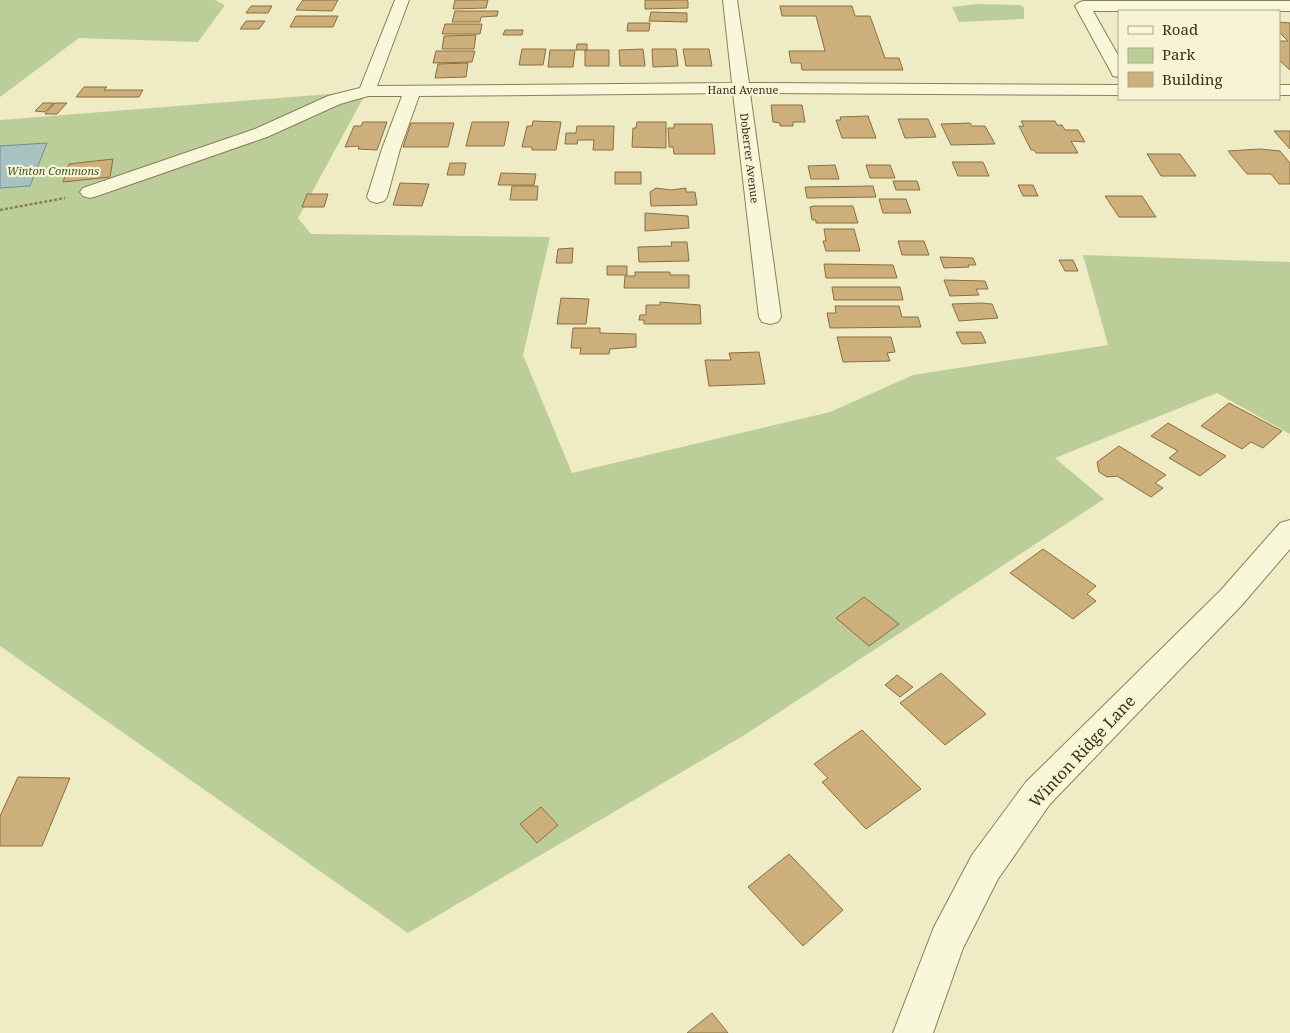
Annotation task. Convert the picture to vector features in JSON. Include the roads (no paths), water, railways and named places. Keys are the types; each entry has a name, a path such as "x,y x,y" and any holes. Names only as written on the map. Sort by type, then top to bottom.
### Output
{"street":[{"path":"367,91 402,0"},
{"name":"Doberrer Avenue","path":"730,0 770,317"},
{"path":"1118,70 1083,6 1290,6"},
{"name":"Hand Avenue","path":"90,192 261,133 334,100 367,91 742,88 1118,90"},
{"path":"377,197 412,91"},
{"name":"Winton Ridge Lane","path":"913,1033 947,940 955,924 985,867 1038,793 1231,598 1290,530"}],"water":[{"path":"47,143 30,186 0,188 0,146"}],"park label":[{"name":"Winton Commons","path":"53,170"}]}
